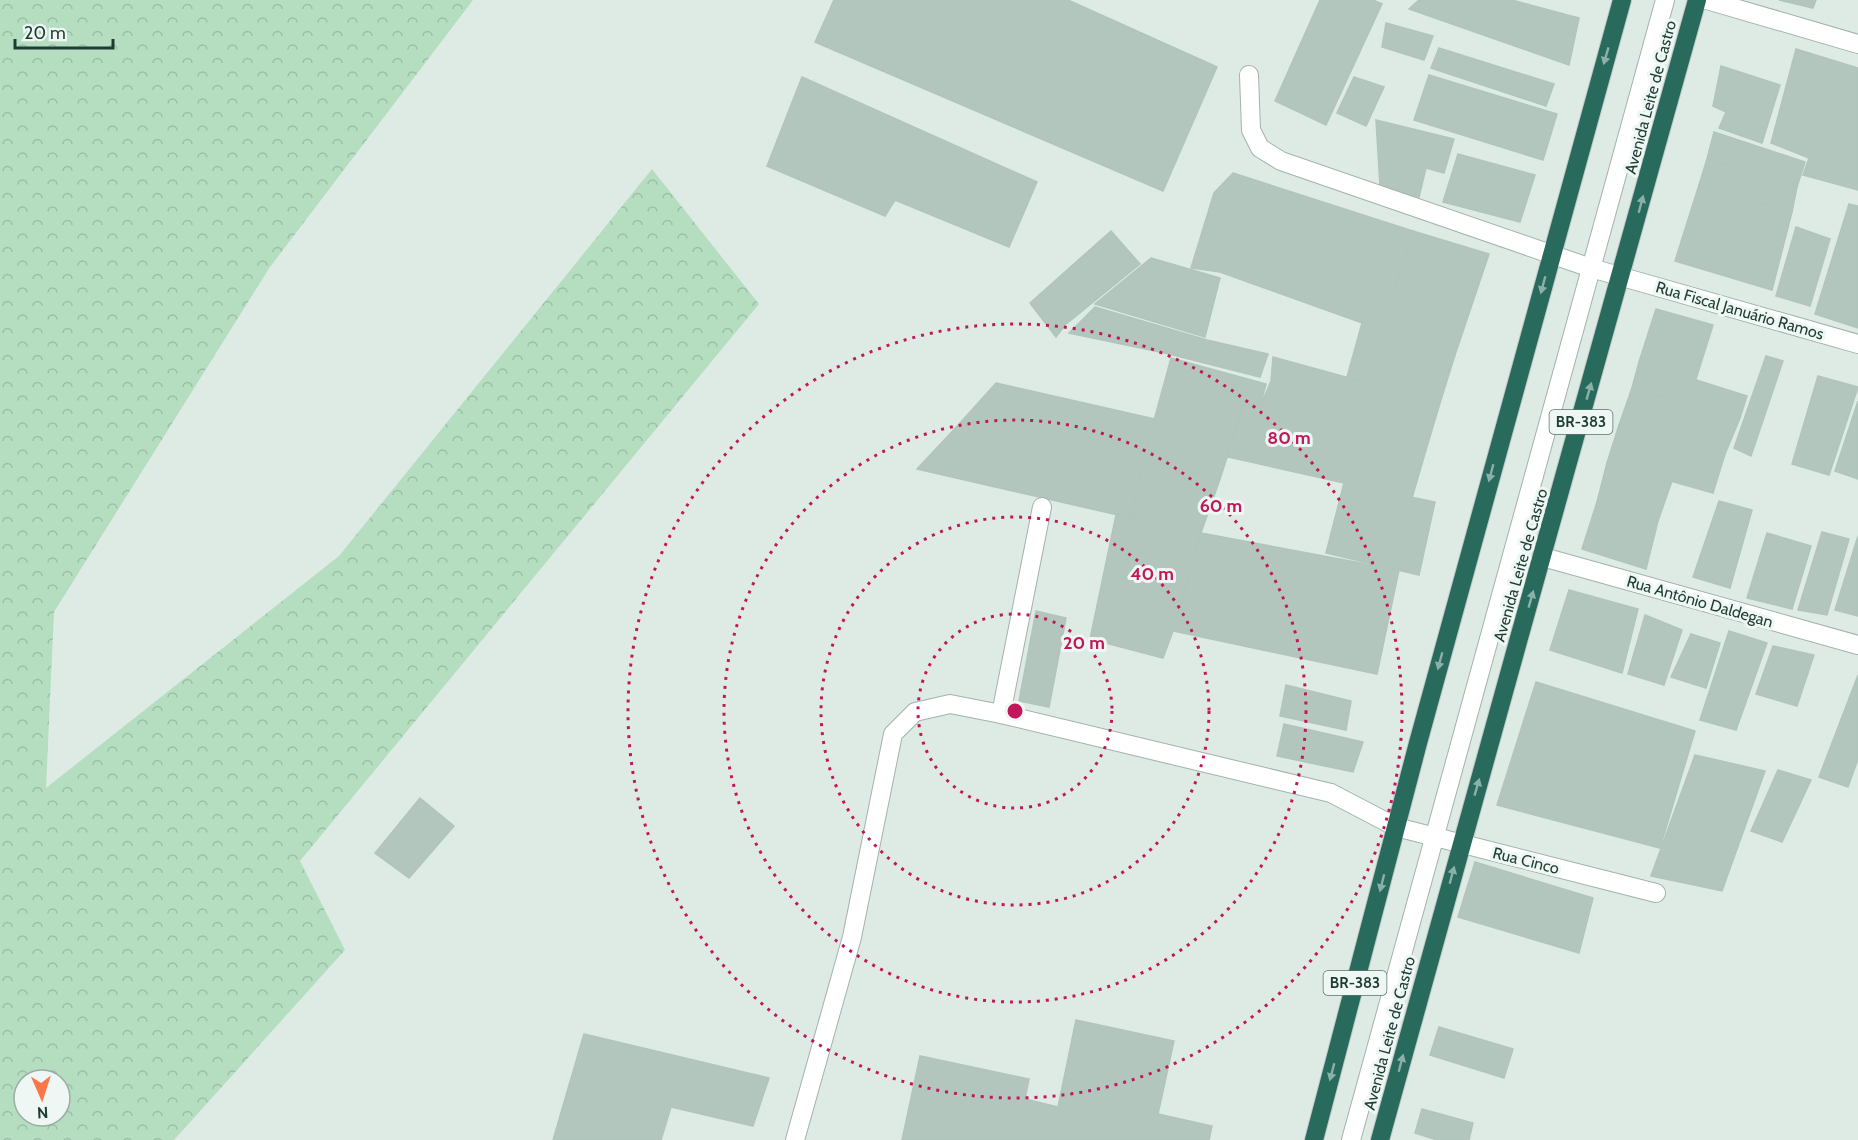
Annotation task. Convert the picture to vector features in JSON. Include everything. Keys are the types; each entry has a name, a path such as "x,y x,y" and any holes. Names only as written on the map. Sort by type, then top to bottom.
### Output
{"highway":[{"name":"BR-383","path":"1314,1140 1396,826 1622,0"},
{"name":"Avenida Leite de Castro","path":"1380,1140 1697,0"}],"street":[{"path":"1351,1140 1665,0"},
{"path":"1707,0 1858,44"},
{"name":"Rua Fiscal Januário Ramos","path":"1249,75 1251,130 1260,148 1281,161 1591,268 1858,344"},
{"path":"1001,714 1042,507"},
{"name":"Rua Antônio Daldegan","path":"1543,557 1858,645"},
{"name":"Rua Cinco","path":"795,1140 852,937 893,734 915,712 951,704 1331,793 1396,826 1656,893"}],"green space":[{"path":"0,0 473,0 270,267 54,612 46,788 339,556 652,169 759,304 300,861 345,950 174,1140 0,1140"}],"building":[{"path":"834,0 1068,0 1217,67 1163,191 815,42"},
{"path":"1320,0 1373,0 1382,4 1326,125 1275,101"},
{"path":"1419,0 1512,0 1579,18 1569,65 1409,9"},
{"path":"1779,0 1816,0 1813,8"},
{"path":"1386,23 1433,36 1424,60 1382,47"},
{"path":"1439,48 1554,84 1546,106 1431,68"},
{"path":"1796,49 1858,68 1858,190 1803,175 1809,158 1771,143"},
{"path":"1721,66 1780,85 1762,143 1719,128 1726,112 1713,106"},
{"path":"1429,75 1557,114 1543,160 1414,120"},
{"path":"802,77 1037,182 1009,247 895,200 885,216 767,166"},
{"path":"1354,77 1384,87 1366,126 1337,113"},
{"path":"1376,120 1454,139 1444,173 1426,168 1419,197 1380,186"},
{"path":"1714,132 1805,162 1797,187 1707,159"},
{"path":"1458,154 1535,175 1520,222 1443,202"},
{"path":"1707,159 1797,187 1792,212 1699,185"},
{"path":"1233,173 1413,231 1382,330 1220,272 1191,268 1214,193"},
{"path":"1699,185 1792,212 1772,290 1675,261"},
{"path":"1849,204 1858,206 1858,328 1815,314"},
{"path":"1796,227 1830,239 1810,306 1776,296"},
{"path":"1111,231 1140,264 1065,325 1056,337 1030,303"},
{"path":"1413,231 1489,254 1455,355 1382,330"},
{"path":"1151,258 1220,278 1205,337 1095,304"},
{"path":"1095,307 1207,340 1268,354 1260,377 1169,354 1069,333"},
{"path":"1656,309 1713,325 1696,379 1639,362"},
{"path":"1362,323 1455,355 1440,403 1347,377"},
{"path":"1766,356 1783,361 1751,456 1734,448"},
{"path":"1273,357 1440,403 1426,450 1260,407 1271,381"},
{"path":"1171,358 1266,384 1260,407 1244,405 1220,479 1143,461"},
{"path":"1639,362 1747,396 1740,418 1632,388"},
{"path":"1818,376 1858,387 1829,475 1792,464"},
{"path":"996,383 1155,419 1143,461 960,423"},
{"path":"1632,388 1740,418 1725,454 1619,425"},
{"path":"1858,401 1858,479 1835,471"},
{"path":"1244,405 1260,407 1426,450 1412,498 1228,457"},
{"path":"960,423 1143,461 1131,518 917,469"},
{"path":"1619,425 1725,454 1713,493 1607,463"},
{"path":"1143,461 1220,479 1201,533 1131,518"},
{"path":"1607,463 1672,481 1658,521 1597,502"},
{"path":"1344,483 1435,502 1419,575 1326,553"},
{"path":"1719,501 1752,510 1730,588 1693,577"},
{"path":"1597,502 1658,521 1646,569 1582,549"},
{"path":"1116,515 1201,533 1163,658 1090,639"},
{"path":"1822,532 1849,539 1827,615 1798,610"},
{"path":"1201,533 1399,570 1377,674 1173,631"},
{"path":"1767,533 1811,546 1792,609 1747,598"},
{"path":"1858,536 1858,616 1835,610"},
{"path":"1569,590 1638,609 1622,673 1550,650"},
{"path":"1036,611 1066,618 1049,707 1019,701"},
{"path":"1645,615 1682,630 1664,685 1628,674"},
{"path":"1729,631 1767,643 1736,730 1700,720"},
{"path":"1691,634 1720,643 1706,688 1671,677"},
{"path":"1773,646 1814,655 1797,706 1756,694"},
{"path":"1858,675 1858,759 1848,787 1819,777"},
{"path":"1536,682 1695,731 1660,848 1497,805"},
{"path":"1286,685 1351,701 1346,730 1280,716"},
{"path":"1284,724 1363,742 1353,772 1277,756"},
{"path":"1695,755 1765,771 1722,891 1651,876"},
{"path":"1778,770 1811,780 1782,842 1751,831"},
{"path":"420,798 454,826 409,878 375,853"},
{"path":"1475,862 1593,898 1579,953 1458,917"},
{"path":"1076,1020 1174,1041 1158,1114 1212,1126 1209,1140 902,1140 920,1056 1029,1079 1025,1099 1058,1107"},
{"path":"1439,1027 1513,1049 1504,1078 1430,1055"},
{"path":"584,1034 769,1078 753,1126 671,1107 661,1140 553,1140"},
{"path":"1422,1109 1473,1123 1469,1140 1437,1140 1415,1133"}]}
